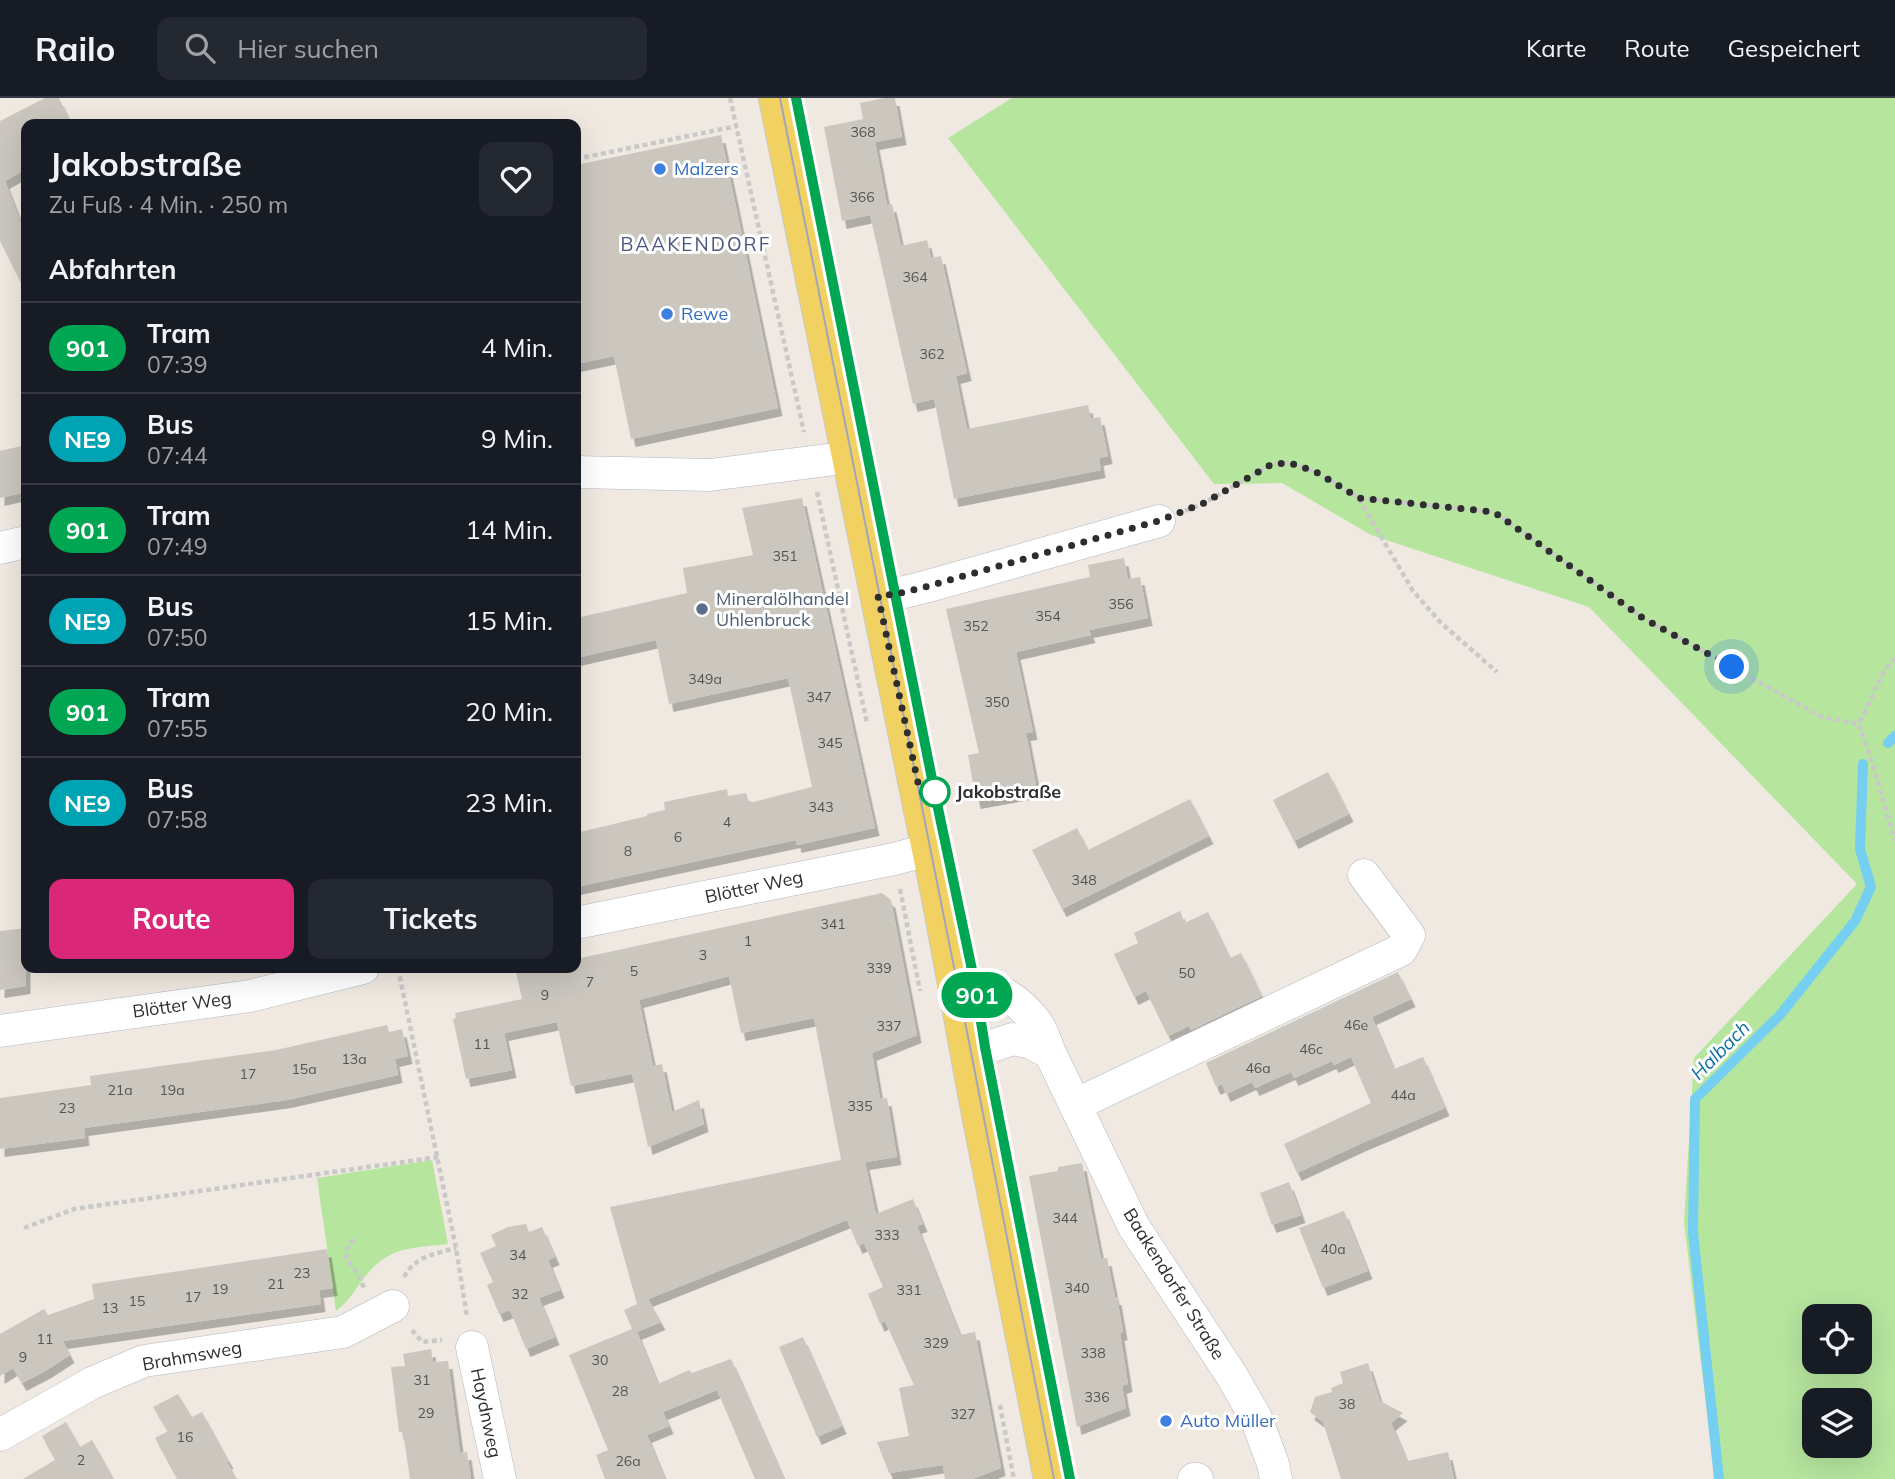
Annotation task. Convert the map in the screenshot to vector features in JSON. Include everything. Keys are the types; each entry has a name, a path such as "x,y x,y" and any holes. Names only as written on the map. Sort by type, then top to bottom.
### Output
{"main road":[{"path":"778,98 932,849 1053,1479"}],"street":[{"path":"581,472 710,475 851,457"},
{"path":"878,596 925,587 1158,521"},
{"path":"0,548 21,543"},
{"name":"Blötter Weg","path":"581,922 932,849"},
{"path":"1075,1105 1401,950 1409,934 1364,875"},
{"name":"Blötter Weg","path":"0,1031 250,996 343,973"},
{"name":"Baakendorfer Straße","path":"957,985 975,984 998,989 1037,1023 1135,1227 1232,1376 1256,1418 1276,1479"},
{"path":"970,1053 1013,1039 1031,1043 1050,1053"},
{"name":"Brahmsweg","path":"0,1434 92,1383 144,1361 343,1332 384,1310"},
{"name":"Haydnweg","path":"471,1342 500,1479"}],"path":[{"path":"730,98 867,726"},
{"path":"581,158 737,127"},
{"path":"1158,521 1204,503 1272,464 1290,463 1316,472 1359,498 1494,512 1643,618 1822,717 1859,724"},
{"path":"1359,498 1413,591 1441,623 1497,672"},
{"path":"1895,658 1883,673 1859,724 1895,841"},
{"path":"894,859 920,994"},
{"path":"354,1239 348,1247 346,1258 384,1310 422,1342 471,1342 456,1248 399,973"},
{"path":"23,1228 74,1209 438,1157"},
{"path":"384,1310 406,1273 421,1257 456,1248"},
{"path":"999,1398 1014,1479"}],"green space":[{"path":"1012,98 1895,98 1895,1479 1715,1479 1684,1222 1694,1058 1857,884 1589,607 1371,535 1282,483 1214,484 948,138"},
{"path":"432,1160 448,1244 404,1250 385,1258 368,1273 336,1311 317,1178"}],"building":[{"path":"45,98 59,98 69,119 21,119 21,172 5,181 21,224 21,283 0,241 0,121"},
{"path":"895,98 902,137 875,142 887,205 892,204 901,246 927,240 931,258 941,256 967,373 956,376 967,429 1088,405 1091,419 1100,417 1108,456 1099,458 1101,470 954,499 934,399 913,404 870,215 842,221 824,127 863,119 860,103"},
{"name":"Rewe","path":"721,135 778,408 631,439 614,356 581,363 581,164"},
{"path":"21,446 21,493 0,498 0,451"},
{"path":"802,498 875,828 797,845 796,840 581,886 581,832 665,810 664,802 727,789 728,796 746,793 749,803 812,787 788,678 669,704 656,640 581,657 581,617 687,593 683,568 753,555 742,508"},
{"path":"1124,558 1128,579 1140,577 1148,618 1089,630 1091,635 1016,652 1033,732 1026,733 1037,790 976,801 968,755 979,753 946,609 1090,577 1088,565"},
{"path":"1328,772 1349,814 1294,841 1273,800"},
{"path":"1190,799 1209,836 1062,909 1032,850 1077,828 1088,850"},
{"path":"882,893 891,900 917,1035 872,1053 880,1099 887,1098 897,1157 865,1162 876,1214 913,1199 923,1224 917,1226 960,1335 975,1332 1001,1468 972,1479 945,1479 943,1465 889,1473 877,1442 909,1436 899,1388 914,1385 885,1321 880,1324 868,1294 883,1287 864,1243 858,1246 847,1220 648,1299 661,1322 637,1332 658,1384 689,1370 692,1373 731,1359 784,1479 755,1479 717,1390 663,1412 669,1426 647,1435 665,1479 605,1479 596,1455 608,1450 569,1355 632,1329 624,1310 642,1302 637,1304 610,1207 841,1160 814,1018 741,1033 729,976 639,1000 653,1066 662,1064 672,1112 699,1100 704,1124 648,1147 632,1074 571,1086 557,1022 504,1033 512,1070 466,1079 453,1019 456,1018 455,1013 522,999 516,973 581,973 581,958"},
{"path":"1180,911 1185,923 1208,912 1230,958 1241,953 1262,996 1191,1030 1189,1026 1168,1036 1146,991 1134,997 1114,954 1138,943 1134,933"},
{"path":"21,929 21,973 26,973 26,986 0,990 0,931"},
{"path":"1398,972 1411,999 1372,1017 1394,1069 1423,1057 1445,1108 1297,1173 1284,1144 1371,1103 1351,1057 1334,1065 1332,1061 1294,1078 1291,1072 1255,1088 1252,1082 1226,1094 1222,1084 1216,1087 1206,1063"},
{"path":"387,1025 389,1032 402,1029 408,1056 395,1059 398,1075 287,1100 84,1128 85,1138 0,1149 0,1098 91,1085 90,1076 276,1050"},
{"path":"1082,1163 1101,1259 1107,1258 1117,1297 1128,1384 1122,1386 1126,1408 1077,1427 1029,1176"},
{"path":"1289,1182 1301,1215 1272,1225 1260,1193"},
{"path":"1344,1211 1368,1271 1323,1288 1299,1228"},
{"path":"526,1224 529,1232 542,1227 555,1257 548,1260 560,1290 539,1298 555,1337 526,1349 510,1310 499,1314 487,1285 493,1282 480,1253 496,1246 491,1235 508,1227"},
{"path":"327,1249 333,1288 319,1290 321,1304 63,1341 70,1355 47,1370 22,1383 13,1368 0,1376 0,1334 44,1309 48,1315 94,1299 92,1284"},
{"path":"803,1337 842,1426 817,1437 779,1347"},
{"path":"431,1349 433,1362 448,1361 460,1453 467,1452 471,1479 410,1479 403,1432 399,1432 391,1367 405,1366 403,1354"},
{"path":"1368,1363 1380,1401 1403,1413 1391,1423 1407,1461 1448,1452 1454,1479 1341,1479 1323,1422 1310,1412 1315,1397 1332,1392 1331,1388 1343,1383 1340,1372"},
{"path":"178,1394 192,1417 202,1412 237,1479 177,1479 155,1438 168,1431 153,1407"},
{"path":"66,1422 80,1447 92,1440 114,1479 23,1479 55,1460 42,1436"}],"waterway":[{"name":"Halbach","path":"1888,743 1895,736"},
{"name":"Halbach","path":"1719,1479 1693,1232 1695,1099 1780,1015 1855,921 1871,887 1860,849 1863,764"}],"tram line":[{"path":"780,98 1054,1479"},
{"path":"796,98 975,984 1070,1479"},
{"name":"901","path":"796,98 975,984 1070,1479"}],"place":[{"name":"Malzers","path":"660,169"},
{"name":"Rewe","path":"667,314"},
{"name":"Mineralölhandel Uhlenbruck","path":"702,609"},
{"name":"Jakobstraße","path":"935,792"},
{"name":"Auto Müller","path":"1166,1421"}],"district":[{"name":"BAAKENDORF","path":"696,244"}],"route":[{"path":"935,792 920,792 878,596 925,587 1158,521 1204,503 1272,464 1290,463 1316,472 1359,498 1494,512 1643,618 1732,667"}]}
